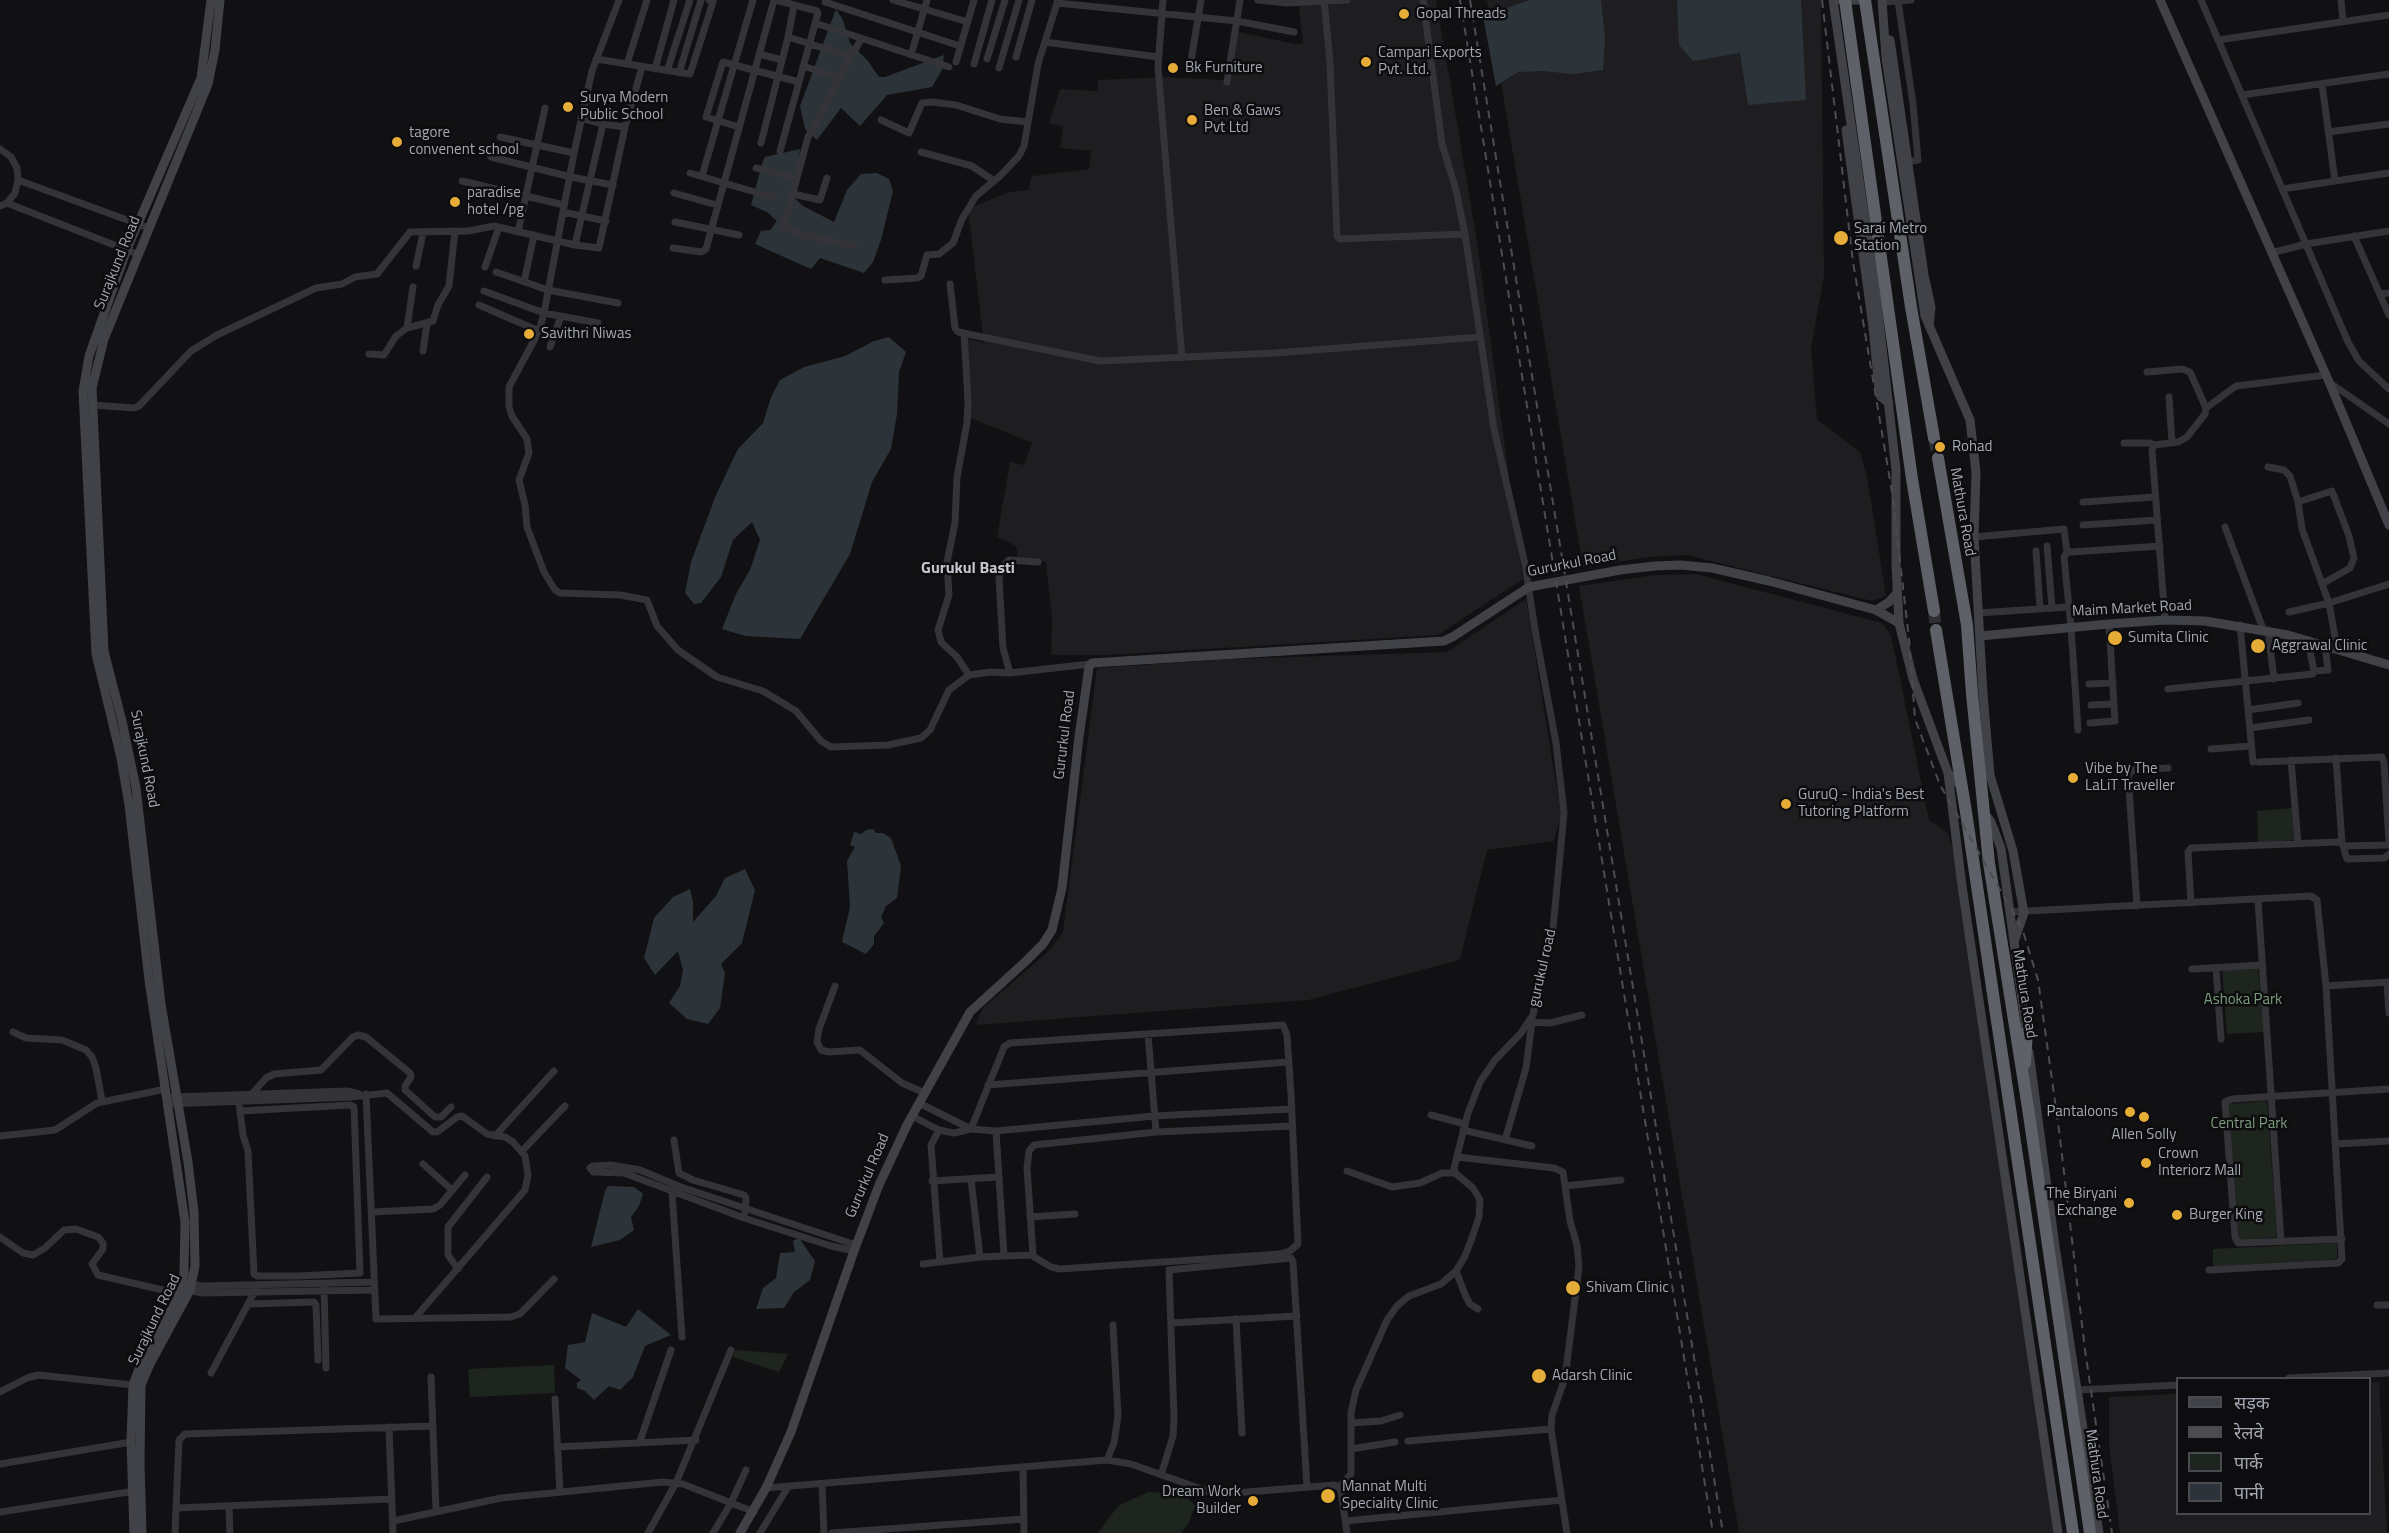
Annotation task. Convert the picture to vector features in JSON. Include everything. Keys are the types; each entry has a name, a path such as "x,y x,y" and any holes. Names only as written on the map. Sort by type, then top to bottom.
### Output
{"highway":[{"path":"1845,0 1912,479 1934,611"},
{"path":"1864,0 1911,307 1934,438"},
{"name":"Mathura Road","path":"1938,458 1967,626 1983,810 2005,976 2024,1083 2091,1533"},
{"name":"Mathura Road","path":"1936,630 1962,787 2073,1533"},
{"path":"2024,1083 2026,1031"},
{"path":"2067,1533 2068,1501"}],"main road":[{"name":"Surajkund Road","path":"171,1098 148,970 129,805 94,637 82,405 88,356 127,249 201,78 211,0"},
{"name":"Surajkund Road","path":"134,1533 141,1385 185,1288 186,1240 184,1204 136,788 125,731 103,645 92,405 94,377 100,351 137,254 208,84 215,50 220,0"},
{"path":"1840,0 1864,0"},
{"path":"2160,0 2389,525"},
{"name":"Mathura Road","path":"1882,1 1924,316 1970,420 1976,472 1974,537 1990,775 2013,853 2024,913 2014,942"},
{"path":"1834,5 1889,403 1896,470 1899,623 1913,679 1948,773 1962,886 2058,1533"},
{"path":"1884,25 1888,29 1892,48 1920,273"},
{"name":"Gururkul Road","path":"740,1533 766,1488 806,1394 855,1248 879,1185 912,1116 970,1012 1042,944 1052,930 1062,888 1079,737 1090,664 1138,658 1443,640 1454,636 1529,587 1620,570 1681,565 1712,568 1876,609 1899,623"},
{"path":"1876,609 1889,602 1897,593"},
{"name":"Maim Market Road","path":"1980,636 2165,620 2205,621 2266,630 2337,648 2389,665"},
{"path":"1948,773 1962,787"},
{"path":"1983,810 1991,822 2001,848 2047,1193 2099,1533"},
{"name":"Surajkund Road","path":"142,1533 131,1442 133,1385 140,1366 185,1288"}],"street":[{"path":"619,0 596,59 581,118 539,331 509,387 509,407 526,439 529,453 519,480 527,527 540,564 555,590 567,594 620,595 647,600 657,626 678,650 717,677 763,691 796,711 828,746 888,745 921,738 930,730 949,690 969,675 1090,664"},
{"path":"627,64 647,0"},
{"path":"655,69 674,0"},
{"path":"667,72 690,0"},
{"path":"679,73 701,0"},
{"path":"596,59 687,75 692,71 713,2 709,0"},
{"path":"702,176 720,121 753,0"},
{"path":"674,248 703,252 706,249 775,0 817,11 780,151"},
{"path":"893,0 968,22"},
{"path":"911,56 927,0"},
{"path":"956,62 974,0"},
{"path":"974,64 992,0"},
{"path":"987,59 1005,0"},
{"path":"999,68 1019,0"},
{"path":"1016,57 1032,0"},
{"path":"1163,0 1158,57 1182,358"},
{"path":"1191,61 1201,0"},
{"path":"1227,82 1240,0"},
{"path":"1258,0 1287,3 1347,0"},
{"name":"gurukul road","path":"1423,0 1444,155 1456,190 1465,234 1494,429 1526,564 1564,801 1552,939 1542,967 1531,1022 1487,1071 1472,1099 1455,1173"},
{"path":"1882,1 1911,0"},
{"path":"2202,0 2348,342 2369,372 2389,389"},
{"path":"2340,0 2343,21"},
{"path":"885,280 919,277 927,255 939,254 952,243 972,201 1019,156 1024,146 1038,64 1057,1 1161,14 1199,16 1294,32"},
{"path":"1324,1 1338,238 1465,234"},
{"path":"1898,1 1913,104 1918,160 1908,162"},
{"path":"825,2 960,46"},
{"path":"761,143 794,5"},
{"path":"2218,40 2389,15"},
{"path":"815,23 949,67"},
{"path":"788,37 852,57"},
{"path":"855,246 785,228 808,137 861,39"},
{"path":"1045,42 1158,57"},
{"path":"759,54 782,60"},
{"path":"739,127 708,118 706,115 723,63 799,82"},
{"path":"803,66 841,78"},
{"path":"92,405 134,408 139,406 191,351 218,335 316,288 342,284 355,277 376,274 410,232 499,227 575,245 600,248 625,127 642,67"},
{"path":"2242,95 2389,74"},
{"path":"2322,84 2335,181"},
{"path":"880,120 909,133 920,105 924,102 932,102 956,105 1000,119 1028,122"},
{"path":"518,232 545,108"},
{"path":"581,118 625,127"},
{"path":"2328,132 2389,123"},
{"path":"575,245 603,124"},
{"path":"500,137 574,153"},
{"path":"0,149 11,157 18,180 15,193 3,205 137,254"},
{"path":"921,152 972,166 994,181"},
{"path":"491,157 613,185"},
{"path":"756,168 797,178"},
{"path":"690,172 775,198"},
{"path":"2282,189 2389,173"},
{"path":"793,194 820,200 827,178"},
{"path":"18,180 149,228"},
{"path":"462,181 564,208 581,216 606,220"},
{"path":"675,193 717,204"},
{"path":"675,222 739,235"},
{"path":"485,267 499,227"},
{"path":"369,354 384,354 396,336 406,328 433,321 438,304 449,286 455,231"},
{"path":"2271,253 2306,244 2389,231"},
{"path":"416,266 423,233"},
{"path":"524,282 534,235"},
{"path":"2354,236 2389,315"},
{"path":"496,272 548,290 618,303"},
{"path":"950,284 955,328 964,333 1100,361 1182,358 1480,337"},
{"path":"406,328 414,287"},
{"path":"484,291 544,313 598,323"},
{"path":"2380,294 2389,292"},
{"path":"479,304 539,331"},
{"path":"550,347 561,316"},
{"path":"423,351 427,324"},
{"path":"964,333 967,423 957,477 955,522 948,562 949,595 938,630 941,642 957,657 969,675"},
{"path":"2124,443 2154,445 2187,437 2205,414 2206,408 2190,372 2182,369 2147,372"},
{"path":"2206,408 2236,386 2327,379 2389,424"},
{"path":"2169,397 2172,442"},
{"path":"2154,445 2152,453 2165,620"},
{"path":"2268,467 2288,473 2298,502 2300,524 2330,603 2337,648"},
{"path":"2298,502 2332,491 2349,536 2354,558 2349,568 2322,584"},
{"path":"2083,502 2156,497"},
{"path":"2083,525 2157,520"},
{"path":"2225,527 2266,630 2274,679"},
{"path":"1974,537 2064,529 2067,552 2064,556 2078,730"},
{"path":"2047,546 2052,608"},
{"path":"2067,552 2160,546"},
{"path":"2036,551 2040,608"},
{"path":"1010,673 1003,648 999,578 1004,565 1010,560 1038,562"},
{"path":"2289,612 2330,603 2389,584"},
{"path":"1978,613 2069,607"},
{"path":"2090,723 2115,721 2109,624"},
{"path":"2191,903 2188,852 2191,848 2337,842 2343,845 2389,843 2383,759 2377,756 2256,762 2252,746 2240,625"},
{"path":"2308,641 2314,671"},
{"path":"2168,689 2274,679 2328,670 2325,645"},
{"path":"2089,684 2113,682"},
{"path":"2248,710 2298,703"},
{"path":"2091,705 2114,704"},
{"path":"2250,728 2309,720"},
{"path":"2211,749 2252,746"},
{"path":"2336,758 2343,845 2347,859 2384,858 2389,854"},
{"path":"2291,760 2298,843"},
{"path":"2137,906 2128,774 2134,770 2168,768"},
{"path":"2009,912 2311,897 2317,900 2326,986 2343,1256 2338,1263 2209,1270"},
{"path":"2258,900 2281,1242"},
{"path":"2192,969 2262,966"},
{"path":"2216,968 2220,1039"},
{"path":"2326,986 2388,982 2389,1013"},
{"path":"835,986 819,1029 818,1042 821,1050 830,1052 860,1050 902,1083 926,1093"},
{"path":"1505,1140 1526,1068 1531,1022 1550,1023 1582,1016"},
{"path":"923,1264 1004,1255 1033,1256 1044,1264 1060,1269 1280,1254 1296,1248 1298,1239 1286,1027 1281,1024 1010,1044 1004,1047 971,1130"},
{"path":"13,1032 26,1038 62,1040 86,1050 96,1068 102,1101"},
{"path":"1148,1034 1156,1132"},
{"path":"251,1095 266,1078 274,1074 321,1070 353,1037 358,1035 366,1037 410,1073 411,1077 405,1090 435,1117 441,1117 451,1107"},
{"path":"988,1085 1288,1062"},
{"path":"495,1136 554,1071"},
{"path":"2342,1239 2240,1244 2236,1241 2224,1105 2229,1099 2389,1089"},
{"path":"238,1099 251,1095 347,1091 364,1095"},
{"path":"0,1136 55,1130 92,1105 102,1101 171,1098 351,1097 390,1094 434,1132 460,1116 466,1117 487,1134 508,1139 522,1151 527,1168 525,1190 415,1318"},
{"path":"364,1095 376,1319 515,1316 554,1279"},
{"path":"238,1099 243,1135 248,1151 254,1274 257,1276 298,1276 361,1272 354,1107 350,1105 240,1111"},
{"path":"919,1103 971,1130"},
{"path":"522,1151 565,1107"},
{"path":"912,1116 939,1130 954,1133 1154,1116 1291,1109"},
{"path":"1431,1115 1505,1140 1532,1146"},
{"path":"1033,1256 1027,1168 1029,1151 1034,1145 1156,1132 1292,1126"},
{"path":"939,1130 931,1145 940,1262"},
{"path":"996,1131 1004,1255"},
{"path":"674,1140 680,1173 693,1180 744,1195 746,1208 744,1218"},
{"path":"2337,1144 2389,1141"},
{"path":"1457,1158 1554,1168 1563,1172 1579,1267 1565,1378 1552,1415 1551,1429 1567,1533"},
{"path":"423,1164 452,1190"},
{"path":"611,1165 629,1167 855,1248 831,1246 744,1218 624,1173 593,1172 590,1168 611,1165"},
{"path":"1339,1487 1351,1474 1351,1423 1356,1390 1390,1315 1409,1296 1440,1284 1456,1271 1469,1246 1480,1207 1480,1200 1473,1188 1455,1173 1442,1173 1420,1183 1392,1187 1347,1171"},
{"path":"372,1212 430,1210 440,1205 465,1175"},
{"path":"458,1269 448,1255 448,1227 487,1177"},
{"path":"932,1181 999,1177"},
{"path":"971,1179 980,1257"},
{"path":"1565,1186 1621,1180"},
{"path":"672,1192 682,1337"},
{"path":"1030,1217 1076,1214"},
{"path":"0,1237 23,1253 33,1255 45,1248 64,1230 76,1229 98,1238 103,1243 104,1249 92,1264 98,1275 185,1288 202,1286 308,1291 324,1287"},
{"path":"1161,1475 1174,1427 1170,1269 1289,1258 1293,1262 1307,1487"},
{"path":"1456,1271 1470,1304 1478,1309"},
{"path":"297,1285 298,1276"},
{"path":"256,1288 297,1285 373,1286"},
{"path":"324,1287 326,1368"},
{"path":"212,1373 256,1288"},
{"path":"308,1291 308,1301"},
{"path":"248,1304 314,1302 318,1360"},
{"path":"2377,1305 2389,1305"},
{"path":"1171,1323 1297,1316"},
{"path":"1236,1319 1242,1433"},
{"path":"1107,1460 1114,1443 1118,1416 1113,1325"},
{"path":"640,1441 671,1350"},
{"path":"648,1533 676,1483 696,1440 731,1350"},
{"path":"2309,1377 2389,1373"},
{"path":"0,1392 38,1375 133,1385"},
{"path":"431,1377 436,1511"},
{"path":"2076,1390 2176,1385"},
{"path":"555,1399 560,1492"},
{"path":"1351,1423 1381,1421 1400,1415"},
{"path":"175,1533 179,1440 185,1434 433,1426"},
{"path":"389,1427 393,1533"},
{"path":"1408,1441 1551,1429"},
{"path":"557,1447 640,1441 696,1440"},
{"path":"0,1464 131,1442"},
{"path":"1351,1449 1395,1442"},
{"path":"766,1488 1023,1469 1107,1460 1131,1464 1222,1494 1331,1485 1339,1487"},
{"path":"1023,1469 1024,1533"},
{"path":"713,1533 731,1503 746,1470"},
{"path":"393,1521 501,1498 650,1483 676,1483 754,1512"},
{"path":"822,1484 824,1533"},
{"path":"760,1533 788,1486"},
{"path":"1339,1487 1347,1533"},
{"path":"0,1512 137,1491"},
{"path":"177,1508 391,1499"},
{"path":"1346,1521 1562,1500"},
{"path":"229,1507 230,1533"},
{"path":"832,1533 1024,1519"}],"shaded area":[{"path":"1298,0 1436,0 1476,235 1523,579 1438,635 1107,655 1051,655 1052,620 1046,562 1018,557 1016,546 997,537 1010,462 1024,465 1032,443 966,416 961,337 984,343 968,209 1009,192 1028,190 1032,176 1089,169 1091,151 1060,148 1063,127 1049,123 1060,89 1098,91 1098,80 1162,77 1224,80 1233,31 1303,44"},
{"path":"1487,0 1821,0 1824,276 1811,348 1817,419 1860,452 1867,477 1886,596 1872,601 1687,555 1649,557 1583,567"},
{"path":"1696,574 1882,623 1891,635 1929,820 1948,833 1964,885 2021,1247 2056,1533 1739,1533 1579,586 1655,575"},
{"path":"1526,599 1561,814 1554,841 1487,850 1460,960 1308,1000 975,1025 983,1008 1050,950 1063,932 1097,668 1234,659 1447,652"},
{"path":"2379,1382 2387,1533 2120,1533 2109,1445 2109,1397 2176,1394 2176,1515 2371,1515 2371,1383"}],"green space":[{"path":"2292,808 2294,840 2258,842 2257,811"},
{"name":"Ashoka Park","path":"2258,968 2265,1032 2227,1034 2222,970"},
{"name":"Central Park","path":"2267,1101 2277,1237 2239,1240 2228,1104"},
{"path":"2337,1243 2337,1259 2213,1267 2213,1249"},
{"path":"735,1350 788,1354 779,1372 733,1357"},
{"path":"554,1365 555,1393 470,1397 468,1369"},
{"path":"1148,1492 1183,1494 1195,1505 1189,1522 1181,1533 1098,1533 1118,1506"}],"water":[{"path":"1530,0 1601,0 1605,39 1603,70 1573,74 1543,71 1518,72 1496,86 1483,16"},
{"path":"1677,0 1801,0 1806,100 1748,105 1740,53 1693,61 1679,45"},
{"path":"836,9 843,20 850,43 868,61 879,77 885,77 944,55 942,70 932,87 887,95 860,126 841,108 817,140 805,129 800,106"},
{"path":"800,149 790,194 803,206 834,222 847,190 861,174 877,173 889,179 893,191 881,240 873,262 864,273 820,258 811,269 755,244 761,231 770,230 777,221 767,212 751,205 763,161 765,157"},
{"path":"889,337 906,352 899,372 897,414 891,449 872,482 850,554 800,639 745,636 722,629 736,594 750,570 760,540 752,522 733,540 721,577 701,603 694,604 685,593 691,562 716,495 738,449 763,423 771,397 780,380 804,367 845,356 874,341"},
{"path":"873,829 876,833 883,833 891,838 901,866 897,898 886,906 881,917 884,923 874,936 874,944 866,954 842,942 850,907 847,861 855,847 850,845 854,832 861,834"},
{"path":"745,869 755,890 742,943 721,964 725,973 720,1008 708,1024 687,1019 669,1003 680,986 683,970 678,951 655,975 644,958 654,918 673,897 690,889 693,902 693,922 716,896 725,878"},
{"path":"608,1186 634,1187 643,1194 639,1206 631,1217 634,1230 620,1240 591,1247 605,1191"},
{"path":"799,1238 815,1261 810,1280 794,1292 784,1308 756,1309 763,1288 776,1278 780,1253 795,1252 793,1241"},
{"path":"638,1309 671,1335 645,1346 633,1377 620,1390 609,1386 594,1400 585,1391 577,1388 577,1383 581,1380 565,1368 568,1345 585,1342 592,1313 626,1327"}],"tunnel":[{"path":"1934,438 1938,458"},
{"path":"1934,611 1936,630"}],"railway":[{"path":"1460,0 1713,1533"},
{"path":"1470,0 1723,1533"},
{"path":"1822,0 1853,262 1892,492 1909,639 1915,719 1940,785 2022,928 2038,980 2059,1130 2085,1350 2112,1533"}],"place":[{"name":"Gopal Threads","path":"1404,14"},
{"name":"Campari Exports Pvt. Ltd.","path":"1366,62"},
{"name":"Bk Furniture","path":"1173,68"},
{"name":"Surya Modern Public School","path":"568,107"},
{"name":"Ben & Gaws Pvt Ltd","path":"1192,120"},
{"name":"tagore convenent school","path":"397,142"},
{"name":"paradise hotel /pg","path":"455,202"},
{"name":"Sarai Metro Station","path":"1841,238"},
{"name":"Savithri Niwas","path":"529,334"},
{"name":"Rohad","path":"1940,447"},
{"name":"Sumita Clinic","path":"2115,638"},
{"name":"Aggrawal Clinic","path":"2258,646"},
{"name":"Vibe by The LaLiT Traveller","path":"2073,778"},
{"name":"GuruQ - India's Best Tutoring Platform","path":"1786,804"},
{"name":"Pantaloons","path":"2130,1112"},
{"name":"Allen Solly","path":"2144,1117"},
{"name":"Crown Interiorz Mall","path":"2146,1163"},
{"name":"The Biryani Exchange","path":"2129,1203"},
{"name":"Burger King","path":"2177,1215"},
{"name":"Shivam Clinic","path":"1573,1288"},
{"name":"Adarsh Clinic","path":"1539,1376"},
{"name":"Mannat Multi Speciality Clinic","path":"1328,1496"},
{"name":"Dream Work Builder","path":"1253,1501"}],"district":[{"name":"Gurukul Basti","path":"968,569"}]}
